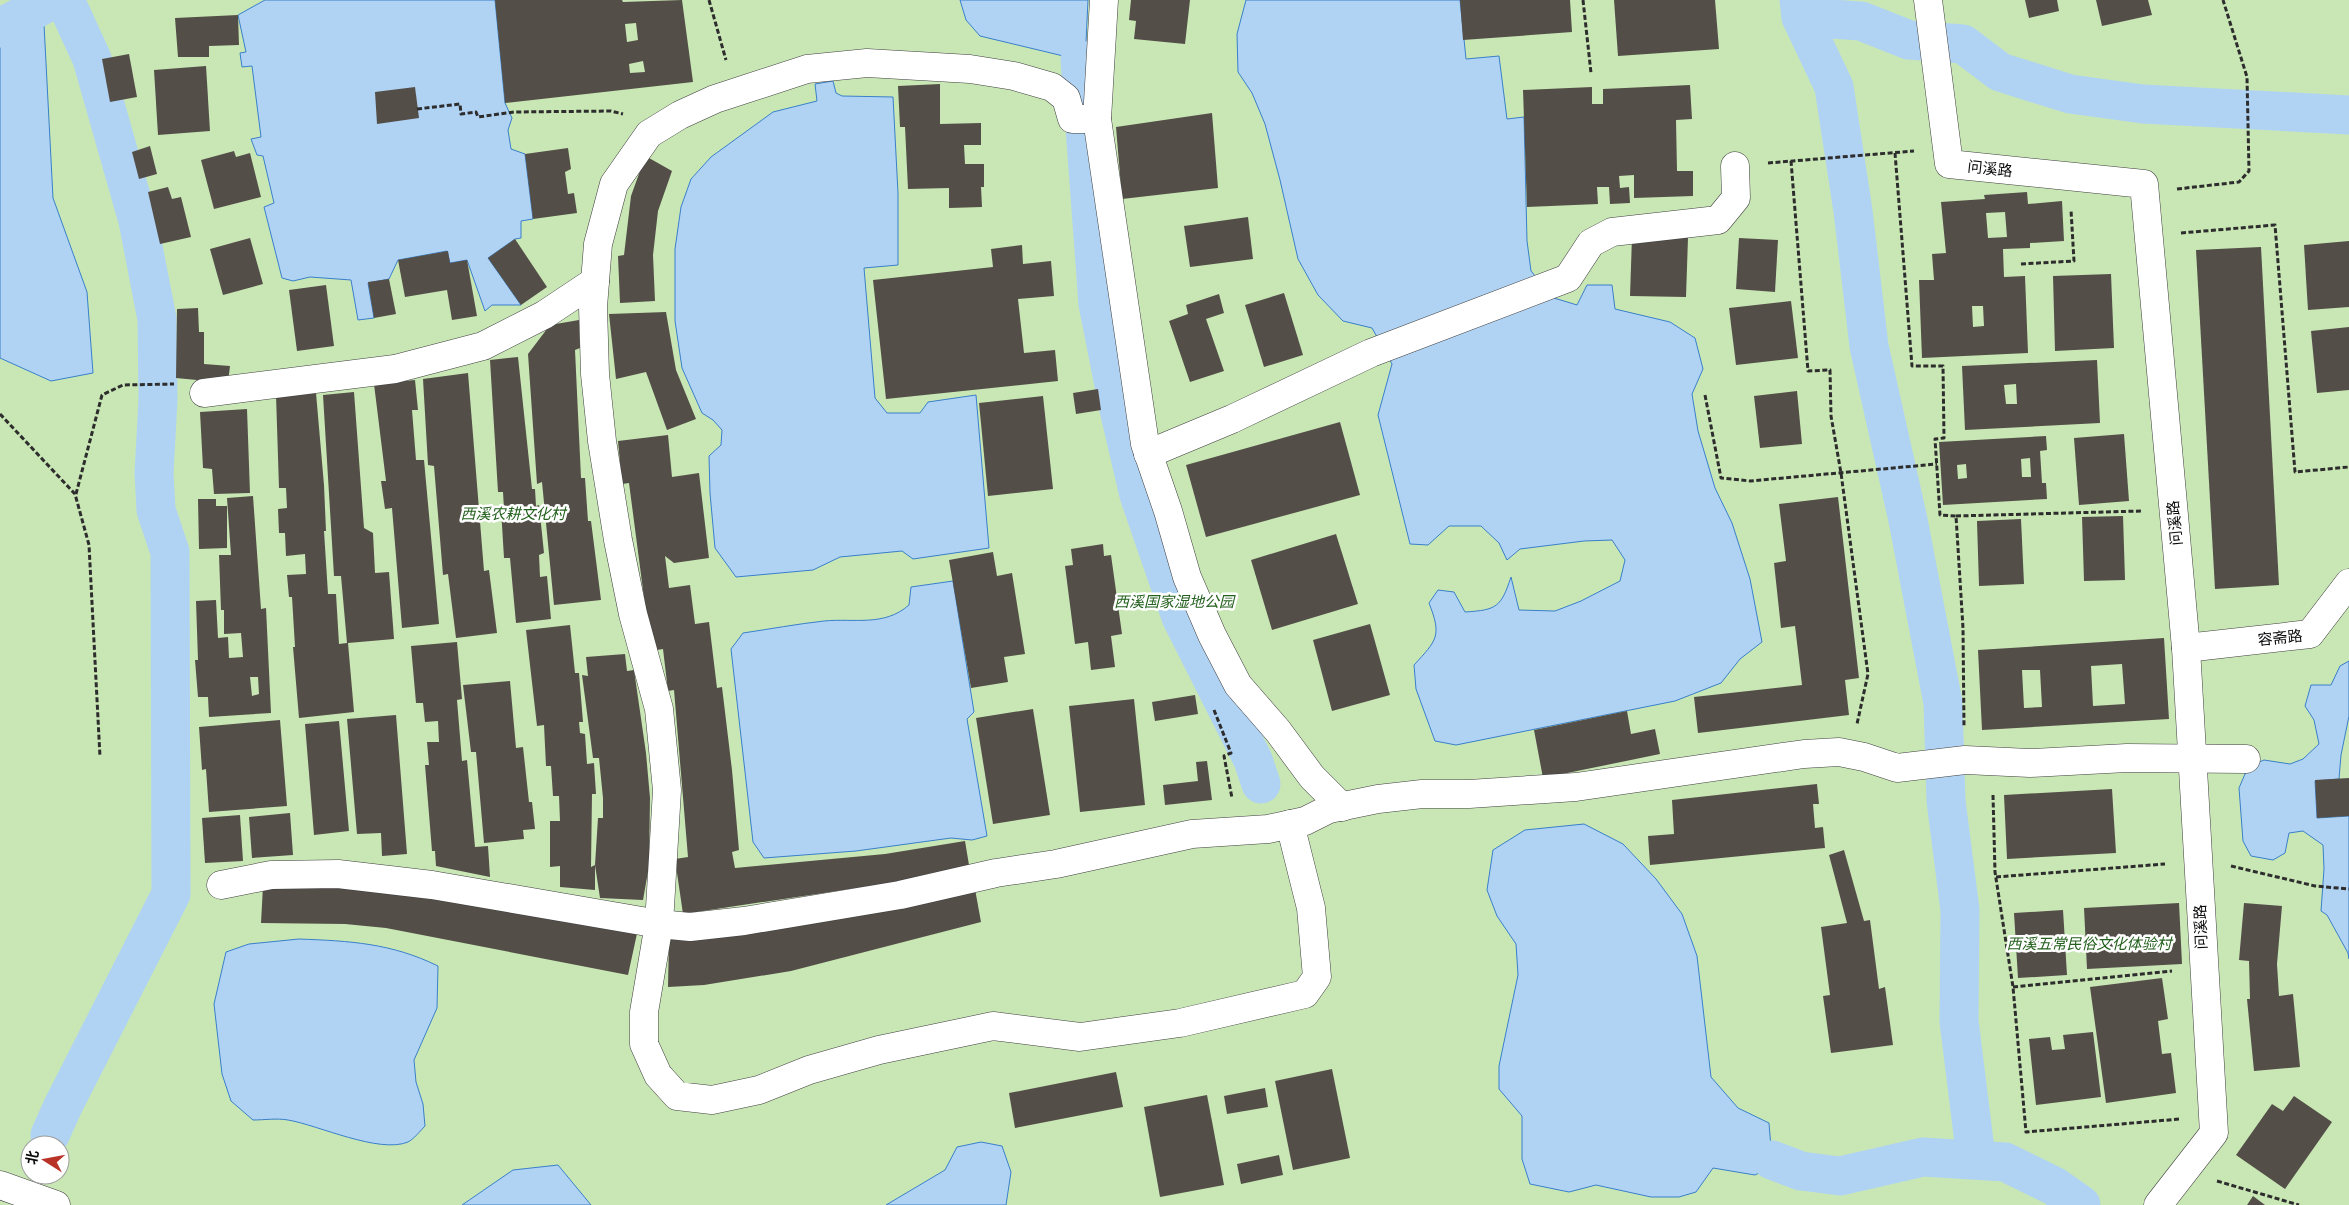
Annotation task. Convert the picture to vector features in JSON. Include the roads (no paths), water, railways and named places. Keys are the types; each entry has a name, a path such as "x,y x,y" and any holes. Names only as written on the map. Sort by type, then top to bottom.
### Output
{"street":[{"path":"1104,0 1084,119 1148,454 1168,512 1187,577 1212,635 1238,686 1278,731 1312,777 1342,807"},
{"name":"问溪路","path":"1928,0 1949,164 2144,184 2186,648 2203,969 2214,1133 2158,1205"},
{"path":"1084,119 1066,98 1052,87 1014,76 970,69 867,63 807,69 736,92 680,115 648,134 614,184 598,244 593,307 595,374 602,442 633,614 659,709 666,781 659,924 644,1012 644,1044 658,1075 678,1096 712,1100 759,1090 809,1070 879,1050 992,1026 1080,1037 1180,1023 1305,994 1316,977 1311,908 1290,824"},
{"path":"1148,454 1232,420 1371,353 1568,278 1591,243 1612,232 1718,220 1736,198 1735,166"},
{"path":"192,389 395,368 483,346 544,315 595,281"},
{"name":"容斋路","path":"2186,648 2310,634 2349,583"},
{"path":"221,885 271,875 338,874 432,885 659,924 690,927 744,921 900,895 996,873 1056,864 1192,834 1268,829 1305,821 1329,809 1422,794 1469,794 1576,787 1804,754 1839,752 1897,768 1965,760 2030,763 2127,758 2246,760"},
{"path":"0,1185 56,1205"}],"water":[{"path":"265,0 495,0 505,103 512,118 508,130 511,149 525,154 533,219 521,221 521,238 515,239 488,258 521,305 492,305 485,311 467,260 450,263 447,251 398,260 389,279 368,283 374,318 358,320 351,280 310,277 293,281 282,278 264,207 274,203 263,156 257,155 251,139 261,137 252,66 242,67 240,53 246,52 238,15"},
{"path":"960,0 1088,0 1086,42 1080,60 980,36 966,20"},
{"path":"1246,0 1460,0 1466,59 1499,56 1507,119 1524,117 1527,241 1531,271 1554,298 1577,305 1587,285 1612,285 1615,309 1670,322 1695,338 1703,369 1692,394 1698,431 1715,488 1732,523 1750,579 1762,642 1740,659 1721,683 1675,701 1456,745 1435,741 1416,689 1414,665 1428,649 1435,637 1435,623 1429,603 1438,590 1454,592 1465,612 1484,610 1491,608 1500,601 1511,577 1519,610 1555,611 1581,601 1620,581 1625,560 1612,540 1584,541 1520,549 1507,560 1499,543 1481,526 1449,526 1428,545 1410,544 1378,415 1392,364 1372,328 1343,321 1318,295 1298,259 1265,124 1252,93 1238,72 1237,34"},
{"path":"43,5 53,198 87,292 93,373 51,381 0,358 0,28"},
{"path":"833,81 836,93 842,96 893,97 898,193 898,265 864,268 875,398 887,413 920,413 928,402 976,395 989,548 913,559 902,551 840,557 813,570 736,577 715,548 709,456 721,445 722,430 713,420 702,413 682,368 675,321 675,249 681,207 691,179 711,157 773,112 817,101 815,84"},
{"path":"953,581 974,712 967,719 987,836 972,840 951,838 856,851 764,858 753,842 731,649 743,633 824,621 868,620 889,616 909,605 911,587"},
{"path":"2349,661 2349,716 2341,755 2339,779 2315,781 2317,818 2349,816 2349,959 2348,953 2327,915 2321,911 2324,869 2323,845 2303,831 2289,833 2285,853 2273,860 2251,856 2243,841 2239,788 2248,767 2264,760 2290,764 2303,759 2319,744 2314,720 2305,706 2311,685 2331,685 2340,666"},
{"path":"1584,824 1623,844 1656,879 1682,914 1697,956 1711,1077 1738,1108 1769,1123 1772,1160 1769,1168 1755,1175 1713,1168 1696,1192 1679,1197 1651,1197 1596,1185 1569,1192 1530,1184 1522,1159 1522,1116 1499,1089 1499,1066 1518,975 1516,944 1497,916 1487,890 1493,850 1525,830"},
{"path":"299,939 353,942 387,948 421,958 438,966 437,1008 414,1060 416,1082 423,1104 425,1126 408,1142 396,1145 365,1142 288,1120 253,1120 231,1101 222,1074 214,1004 226,952 249,944"},
{"path":"981,1142 1002,1146 1011,1172 1006,1205 886,1205 945,1170 957,1147"},
{"path":"558,1165 591,1205 462,1205 513,1170"}],"waterway":[{"path":"0,28 52,0"},
{"path":"50,1135 171,894 170,552 156,510 154,473 158,400 157,319 138,221 92,59 65,0"},
{"path":"1799,0 1801,17 1834,87 1853,211 1869,346 1908,520 1943,703 1946,801 1960,910 1959,1021 1976,1158"},
{"path":"1801,17 1861,21 1909,40 1963,44 2000,72 2070,94 2143,104 2349,115"},
{"path":"1080,60 1098,304 1118,405 1139,495 1181,617 1253,760 1261,784"},
{"path":"1772,1160 1801,1171 1840,1176 1923,1157 2005,1162 2054,1186 2081,1205"}],"park label":[{"name":"西溪农耕文化村","path":"513,514"},
{"name":"西溪国家湿地公园","path":"1174,602"},
{"name":"西溪五常民俗文化体验村","path":"2089,944"}]}
